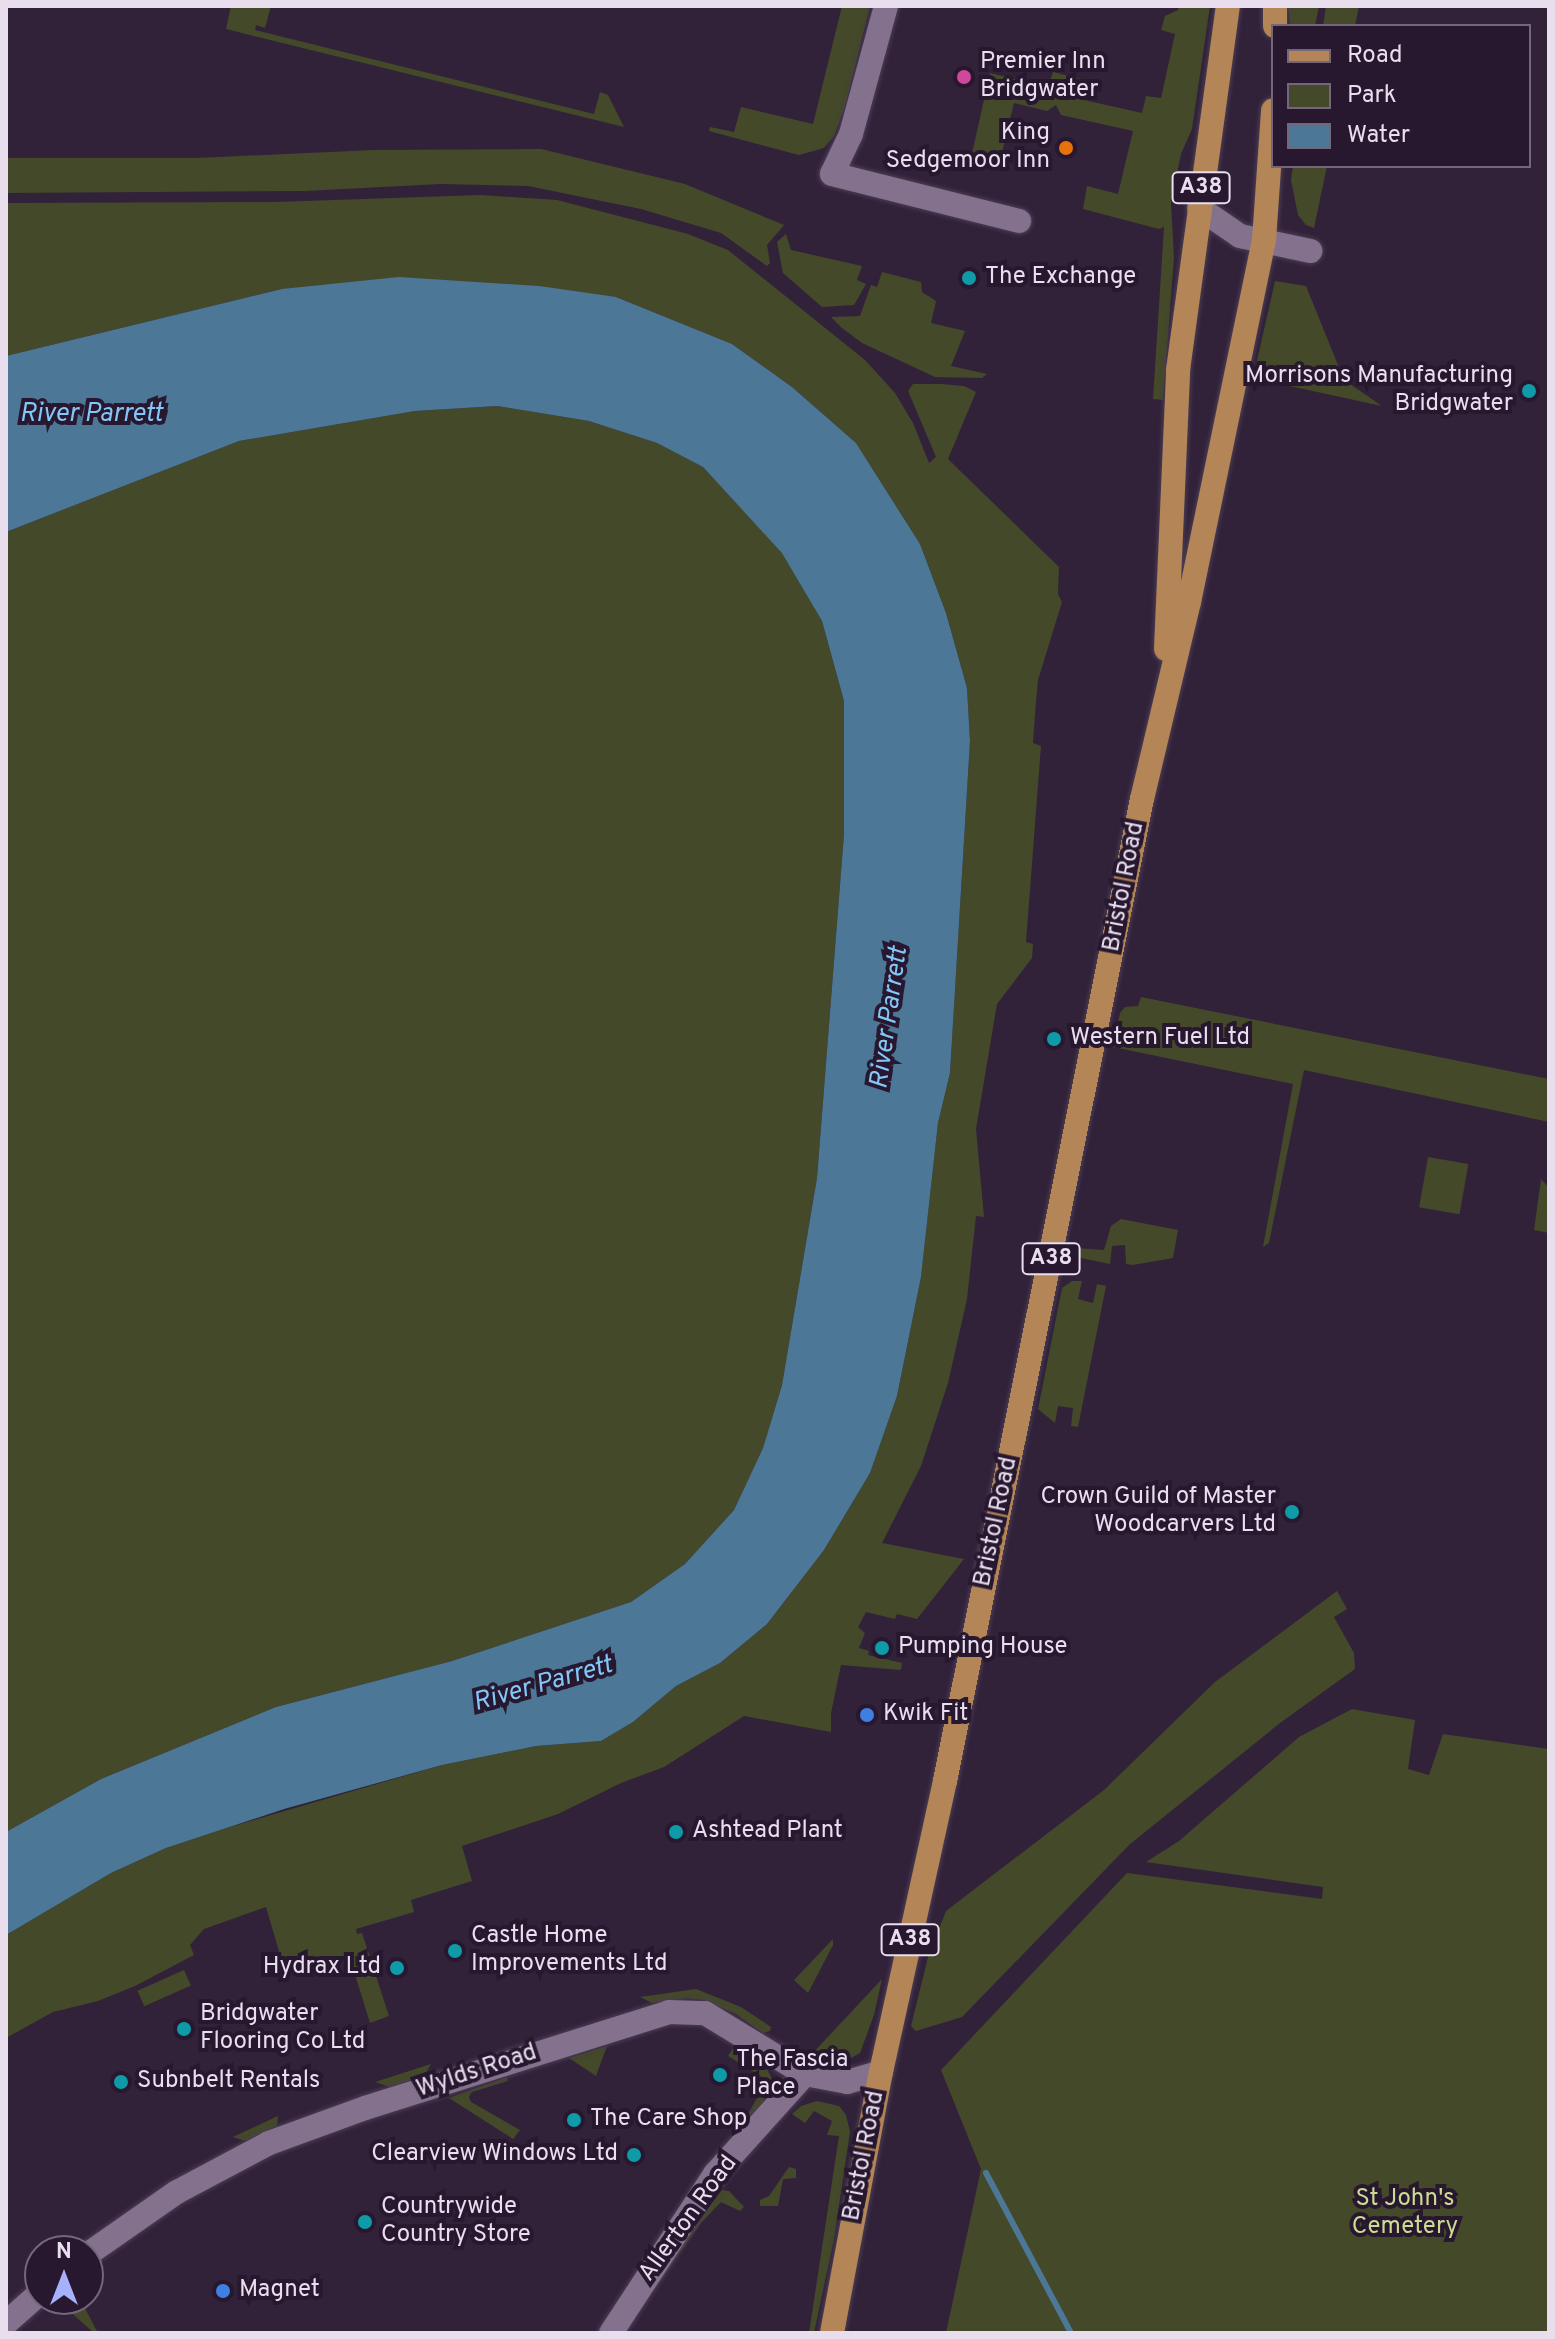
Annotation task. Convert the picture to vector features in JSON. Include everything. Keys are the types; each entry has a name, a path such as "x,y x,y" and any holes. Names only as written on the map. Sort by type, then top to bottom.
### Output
{"main road":[{"name":"Bristol Road","path":"1162,711 1178,370 1228,6"},
{"name":"Bristol Road","path":"832,2333 881,2072 945,1781 1162,711 1189,602 1264,240 1271,139"}],"street":[{"path":"886,6 851,134 832,174 1019,221"},
{"path":"1199,208 1240,236 1310,251"},
{"name":"Wylds Road","path":"104,2243 177,2192 269,2143 365,2108 669,2012 705,2013 805,2074 847,2082 881,2072"},
{"name":"Allerton Road","path":"611,2333 715,2174 805,2074"},
{"path":"6,2323 24,2307"}],"green space":[{"path":"231,6 271,6 265,28 256,25 255,30 594,114 600,92 608,95 624,127 226,29"},
{"path":"842,6 870,6 845,107 834,136 824,148 799,155 709,131 710,127 734,132 741,107 813,124"},
{"path":"1179,6 1210,6 1192,129 1181,154 1171,203 1174,258 1163,400 1153,399 1164,227 1159,229 1083,209 1087,186 1118,194 1133,131 1061,115 1056,105 1047,111 1014,103 999,165 971,158 990,73 1048,87 1053,72 1080,79 1075,98 1142,113 1146,96 1161,98 1175,34 1161,30 1165,16 1178,10"},
{"path":"1288,6 1319,6 1315,24 1290,24"},
{"path":"1326,6 1359,6 1355,24 1323,24"},
{"path":"541,149 685,184 784,225 767,245 770,263 767,266 721,233 641,209 528,186 440,184 305,191 6,193 6,158 196,158 373,150"},
{"path":"1293,168 1327,168 1314,228 1306,225 1298,215 1291,180"},
{"path":"480,195 557,200 688,234 728,250 865,360 895,393 913,423 929,463 936,457 908,391 913,384 941,384 964,386 976,392 948,459 1059,567 1058,594 1062,602 1038,680 1035,714 1033,743 1041,746 1026,942 1033,944 1032,958 997,1004 976,1129 984,1217 976,1216 967,1299 948,1383 921,1466 882,1543 964,1559 917,1619 897,1614 895,1619 866,1612 858,1627 865,1633 859,1648 869,1651 868,1655 902,1663 901,1670 841,1665 831,1713 831,1732 744,1716 664,1767 621,1783 558,1814 462,1846 472,1881 411,1900 414,1912 356,1929 357,1934 362,1933 389,2016 370,2023 349,1955 286,1975 266,1907 204,1929 190,1945 194,1955 135,1986 98,2001 53,2012 6,2038 6,1935 111,1873 166,1848 230,1827 442,1765 536,1746 601,1741 633,1722 676,1686 720,1663 767,1624 824,1550 870,1473 897,1396 921,1277 938,1123 950,1073 970,741 967,688 946,613 920,544 856,443 792,387 732,344 616,297 282,289 6,356 6,203 276,202"},
{"path":"786,234 791,250 862,266 857,280 866,284 854,305 822,307 783,273 777,242"},
{"path":"882,272 921,282 922,292 936,301 931,323 965,331 951,366 987,374 982,378 935,377 862,343 842,328 831,317 860,316 871,285 877,287"},
{"path":"1275,281 1306,286 1344,380 1382,406 1253,378"},
{"path":"497,406 589,421 657,443 703,467 783,553 822,621 844,701 844,834 817,1178 782,1385 763,1448 734,1510 685,1564 631,1602 452,1661 276,1707 101,1779 6,1832 6,532 239,441 415,411"},
{"path":"1141,997 1549,1079 1549,1122 1304,1070 1269,1243 1263,1247 1293,1084 1113,1047 1120,1013 1125,1007 1138,1006"},
{"path":"1428,1157 1468,1164 1460,1214 1419,1207"},
{"path":"1541,1179 1549,1188 1549,1233 1534,1230"},
{"path":"1121,1219 1178,1230 1173,1258 1126,1264 1125,1245 1112,1246 1110,1264 1081,1258 1070,1251 1075,1248 1104,1250 1111,1226"},
{"path":"1072,1281 1082,1281 1078,1299 1093,1303 1097,1284 1106,1286 1078,1427 1071,1426 1073,1408 1058,1406 1055,1423 1038,1409 1062,1288"},
{"path":"1337,1591 1347,1609 1334,1617 1354,1653 1355,1669 1280,1723 1129,1845 962,2017 916,2031 911,2026 928,1957 946,1911 1104,1790 1215,1682"},
{"name":"St John's Cemetery","path":"1352,1709 1415,1720 1408,1769 1429,1775 1443,1734 1549,1749 1549,2333 946,2333 981,2169 941,2070 1127,1873 1322,1899 1323,1887 1146,1862 1179,1841 1299,1737"},
{"path":"833,1939 833,1945 808,1993 794,1980"},
{"path":"184,1970 191,1986 144,2006 137,1991"},
{"path":"882,1979 874,2015 860,2053 840,2064 829,2064 811,2055"},
{"path":"696,1989 741,2007 771,2027 770,2031 763,2033 736,2014 704,2000 687,1998 652,2003 640,1997"},
{"path":"607,2046 596,2076 569,2058"},
{"path":"739,2047 765,2065 773,2081 758,2113 738,2132 767,2080 728,2056 733,2048"},
{"path":"431,2064 425,2075 390,2087 375,2082"},
{"path":"507,2077 508,2081 472,2092 469,2097 471,2102 520,2130 513,2139 449,2098"},
{"path":"817,2101 839,2106 846,2115 850,2132 834,2239 814,2333 809,2333 839,2136 827,2135 832,2121 814,2111 805,2123 792,2114 801,2106"},
{"path":"278,2116 277,2126 245,2141 233,2137"},
{"path":"789,2167 796,2169 796,2178 783,2179 778,2206 760,2206 760,2200 769,2196"},
{"path":"729,2191 744,2207 740,2211 721,2202 700,2224 653,2291 715,2192"},
{"path":"74,2315 88,2315 98,2333"}],"water":[{"name":"River Parrett","path":"399,277 539,286 616,297 732,344 792,387 856,443 920,544 946,613 967,688 970,741 950,1073 938,1123 921,1277 897,1396 870,1473 824,1550 767,1624 720,1663 676,1686 633,1722 601,1741 536,1746 442,1765 284,1809 166,1848 111,1873 6,1935 6,1832 101,1779 276,1707 452,1661 631,1602 685,1564 734,1510 763,1448 782,1385 817,1178 844,834 844,701 822,621 782,553 703,467 657,443 589,421 497,406 415,411 239,441 6,532 6,356 282,289"}],"waterway":[{"path":"986,2173 1071,2333"}],"place":[{"name":"Premier Inn Bridgwater","path":"964,77"},
{"name":"King Sedgemoor Inn","path":"1066,148"},
{"name":"The Exchange","path":"969,278"},
{"name":"Morrisons Manufacturing Bridgwater","path":"1529,391"},
{"name":"Western Fuel Ltd","path":"1054,1039"},
{"name":"Crown Guild of Master Woodcarvers Ltd","path":"1292,1512"},
{"name":"Pumping House","path":"882,1648"},
{"name":"Kwik Fit","path":"867,1715"},
{"name":"Ashtead Plant","path":"676,1832"},
{"name":"Castle Home Improvements Ltd","path":"455,1951"},
{"name":"Hydrax Ltd","path":"397,1968"},
{"name":"Bridgwater Flooring Co Ltd","path":"184,2029"},
{"name":"The Fascia Place","path":"720,2075"},
{"name":"Subnbelt Rentals","path":"121,2082"},
{"name":"The Care Shop","path":"574,2120"},
{"name":"Clearview Windows Ltd","path":"634,2155"},
{"name":"Countrywide Country Store","path":"365,2222"},
{"name":"Magnet","path":"223,2291"}]}
